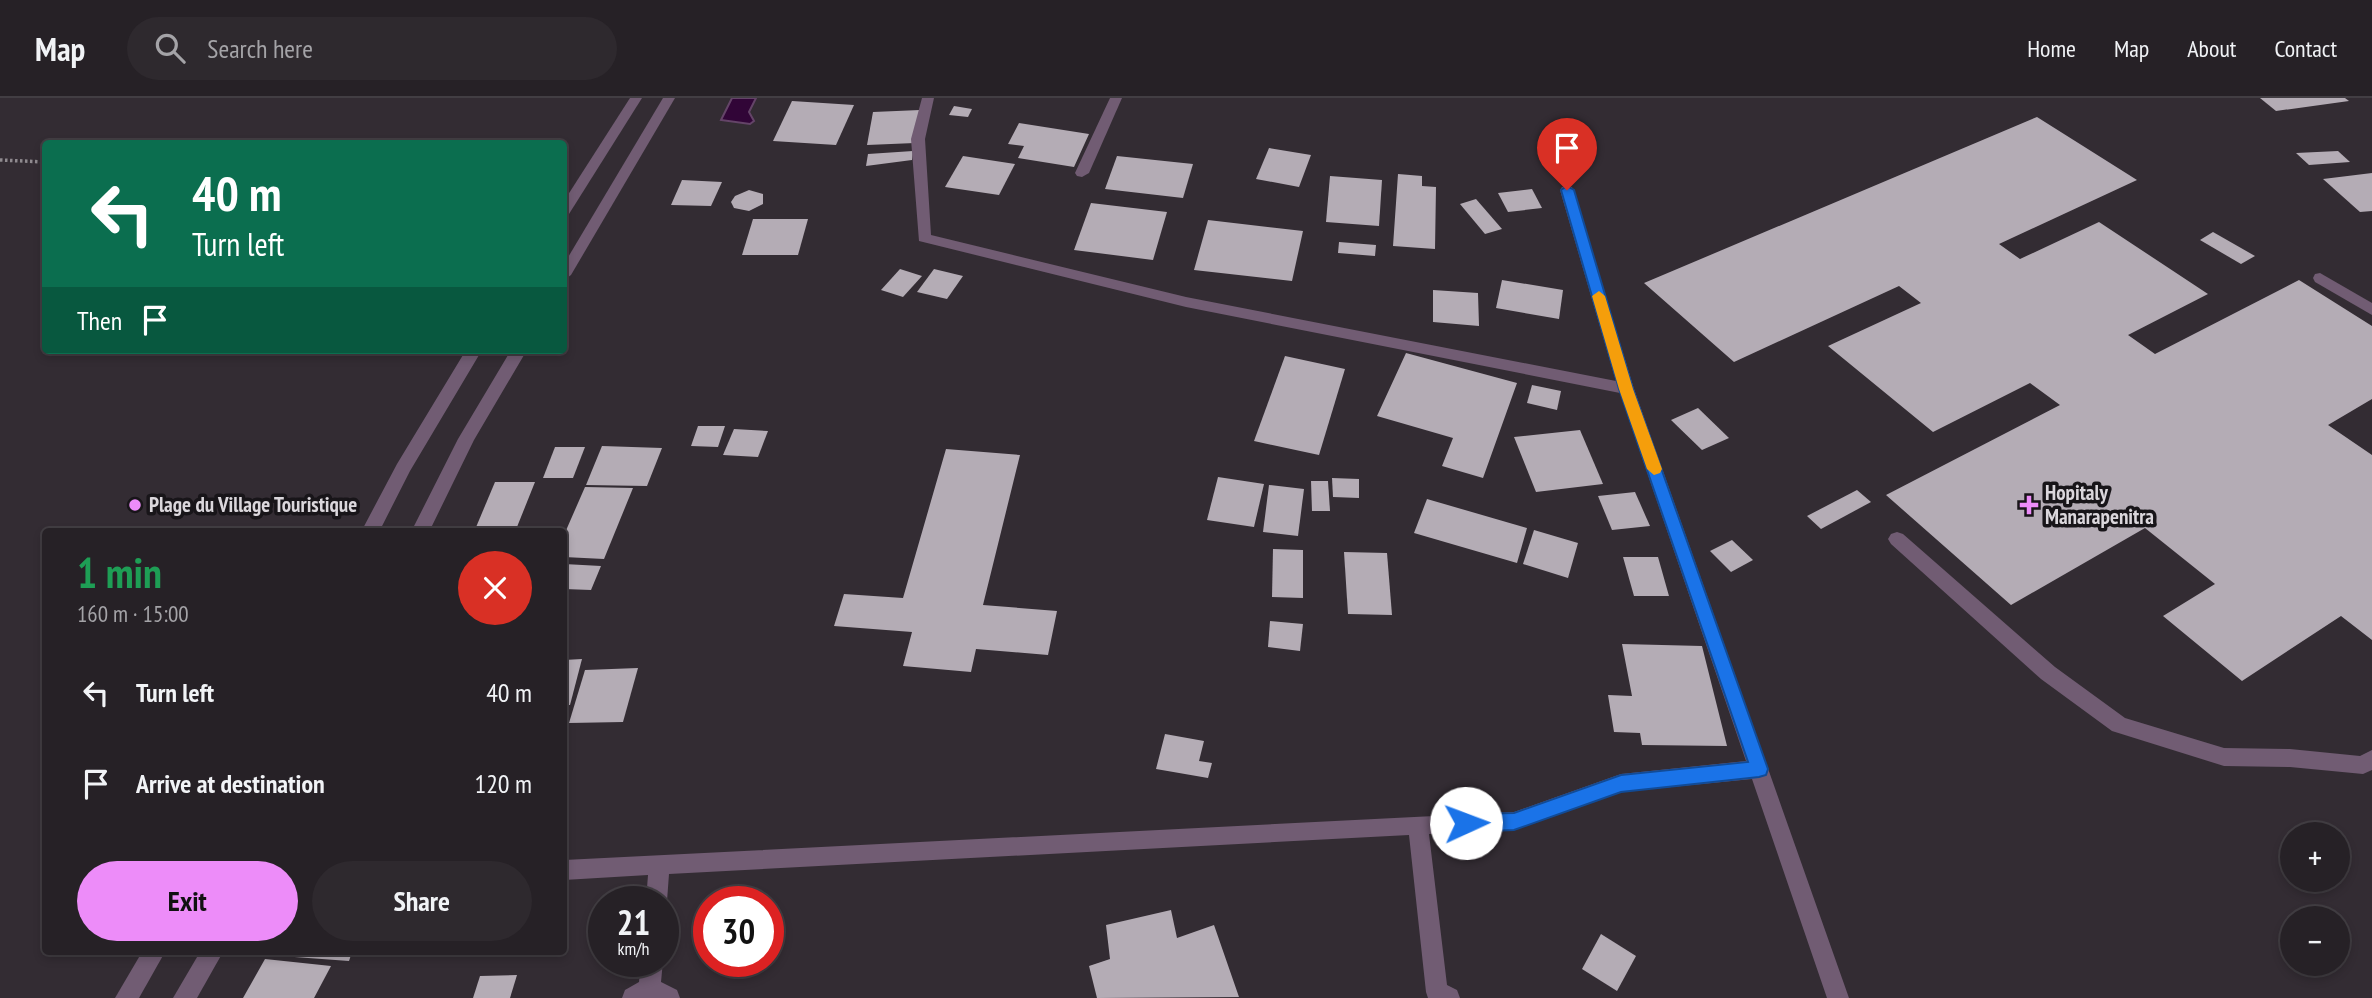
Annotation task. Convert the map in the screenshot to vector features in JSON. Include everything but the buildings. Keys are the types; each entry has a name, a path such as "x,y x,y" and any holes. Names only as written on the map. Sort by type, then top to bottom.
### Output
{"street":[{"path":"567,206 636,98"},
{"path":"567,270 669,98"},
{"path":"928,98 918,139 924,238 1019,264 1287,322 1626,389"},
{"path":"1082,173 1116,98"},
{"path":"1567,190 1626,389 1838,998"},
{"path":"2320,278 2372,310"},
{"path":"372,528 403,468 472,354"},
{"path":"422,528 442,481 517,354"},
{"path":"1897,539 2048,673 2119,725 2224,757 2290,758 2363,765 2372,759"},
{"path":"567,870 1514,821 1621,783 1759,769"},
{"path":"1419,825 1437,992 1449,998"},
{"path":"657,886 659,864"},
{"path":"126,998 152,955"},
{"path":"184,998 210,955"},
{"path":"651,995 652,977"}],"path":[{"path":"0,160 42,162"}],"shaded area":[{"path":"732,98 756,98 749,112 754,121 750,124 721,120"}],"slow traffic":[{"path":"1599,296 1626,389 1654,469"}],"place":[{"name":"Plage du Village Touristique","path":"135,505"},
{"name":"Hopitaly Manarapenitra","path":"2029,505"}],"route":[{"path":"1466,823 1514,821 1621,783 1759,769 1626,389 1567,190"}]}
